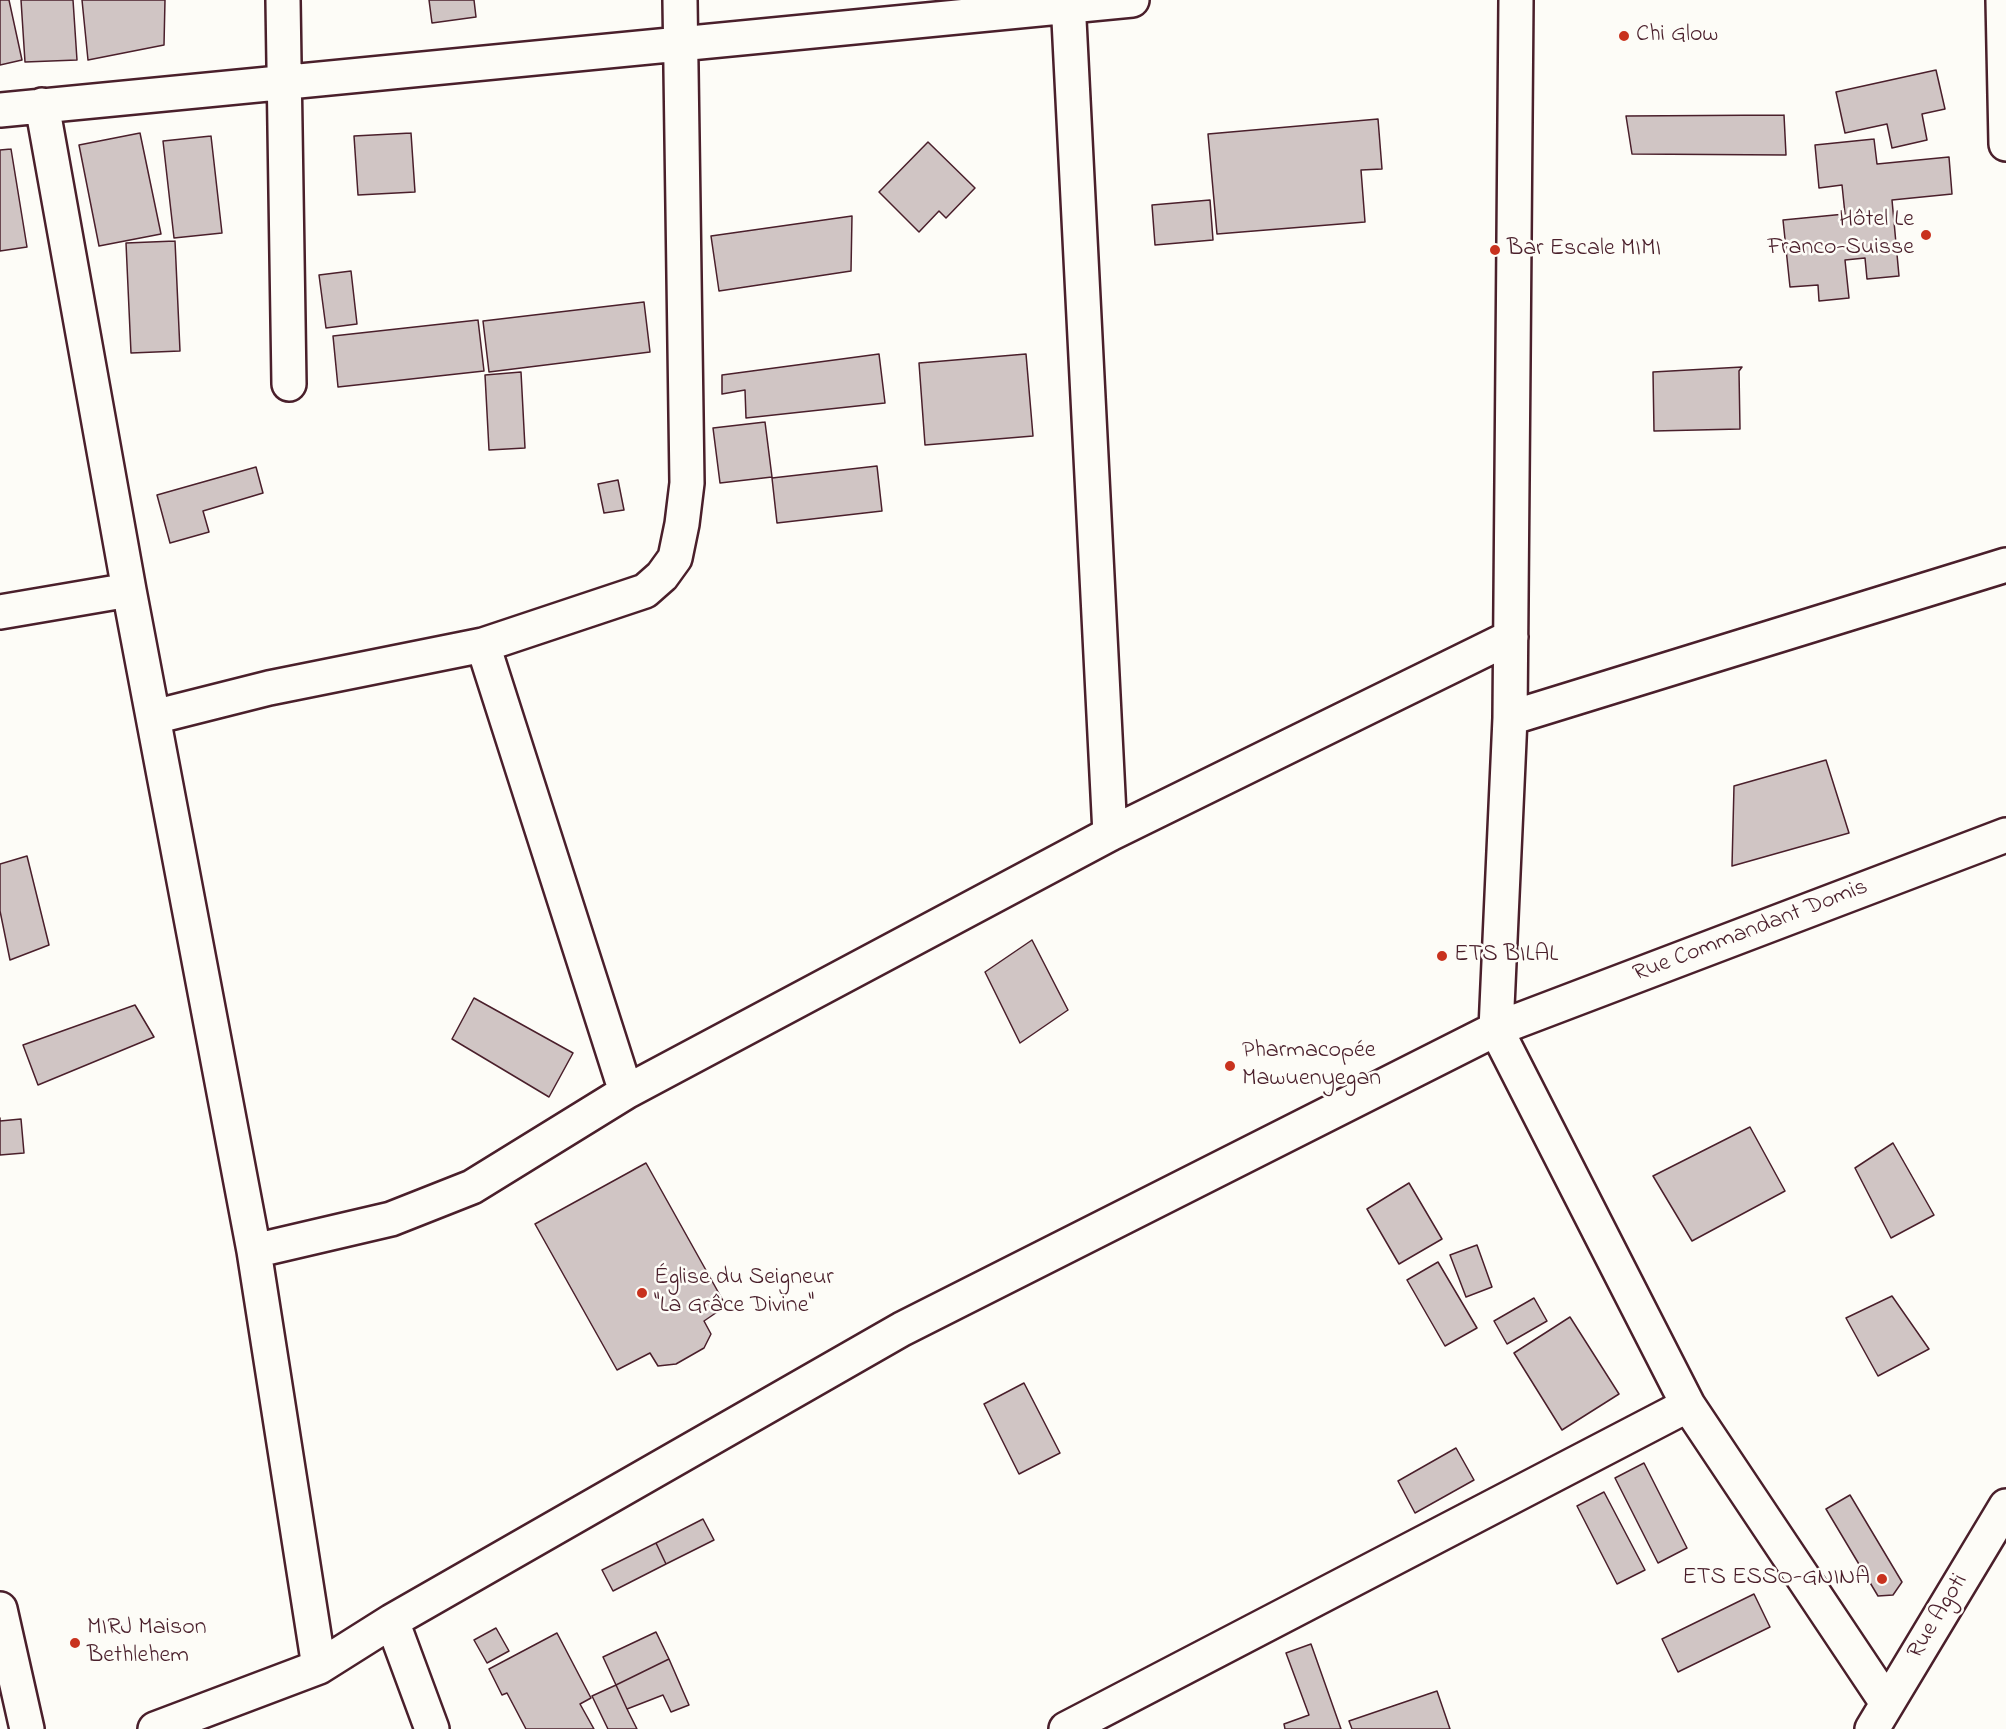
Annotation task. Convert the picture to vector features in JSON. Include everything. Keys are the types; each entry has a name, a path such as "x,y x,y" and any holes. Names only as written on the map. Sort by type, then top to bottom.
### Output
{"street":[{"path":"283,0 289,384"},
{"path":"154,717 269,688 483,645 645,591 662,576 675,558 687,483 680,0"},
{"path":"0,110 1068,3 1132,0"},
{"path":"1516,0 1510,718 1496,1029 1688,1405 1880,1716"},
{"path":"2003,0 2006,144"},
{"path":"1068,3 1110,834"},
{"path":"42,105 129,590 254,1251 319,1667"},
{"path":"1510,718 2006,565"},
{"path":"0,612 129,590"},
{"path":"254,1251 390,1219 472,1187 626,1092 1110,834 1511,637"},
{"path":"483,645 626,1092"},
{"name":"Rue Commandant Domis","path":"155,1729 319,1667 392,1621 902,1329 1496,1029 2006,835"},
{"path":"1066,1729 1688,1405"},
{"name":"Rue Agoti","path":"1880,1716 2006,1506"},
{"path":"0,1609 27,1729"},
{"path":"392,1621 432,1729"}],"building":[{"path":"0,0 9,0 22,60 0,65"},
{"path":"21,0 73,0 77,60 25,62"},
{"path":"82,0 165,0 164,45 88,60"},
{"path":"429,0 474,0 476,17 432,23"},
{"path":"1936,70 1945,109 1922,114 1927,140 1892,148 1887,124 1845,133 1836,92"},
{"path":"1784,115 1786,155 1632,154 1626,116"},
{"path":"1378,119 1382,169 1361,170 1365,222 1217,234 1208,134"},
{"path":"140,133 161,234 99,246 79,145"},
{"path":"411,133 415,192 358,195 354,136"},
{"path":"211,136 222,233 174,238 163,141"},
{"path":"1874,139 1877,164 1949,157 1952,194 1892,200 1899,276 1867,279 1865,258 1845,260 1849,298 1819,301 1818,285 1790,287 1783,220 1845,214 1842,185 1819,188 1815,145"},
{"path":"928,142 975,188 946,218 939,211 919,232 879,192"},
{"path":"11,149 27,247 0,251 0,150"},
{"path":"1210,200 1213,240 1155,245 1152,205"},
{"path":"852,216 851,271 719,291 711,236"},
{"path":"175,241 180,351 131,353 126,243"},
{"path":"351,271 357,324 326,328 319,275"},
{"path":"644,302 650,352 489,372 483,321"},
{"path":"478,320 484,371 338,387 333,336"},
{"path":"879,354 885,403 746,418 745,390 722,394 722,375"},
{"path":"1026,354 1033,436 925,445 919,363"},
{"path":"1742,367 1739,371 1740,429 1654,431 1653,372"},
{"path":"521,372 525,448 489,450 485,375"},
{"path":"765,422 772,477 720,483 713,428"},
{"path":"877,466 882,511 777,523 772,478"},
{"path":"256,467 263,493 203,511 209,532 170,543 157,495"},
{"path":"618,480 624,510 604,513 598,484"},
{"path":"1826,760 1849,833 1732,866 1734,786"},
{"path":"27,856 49,945 10,960 0,911 0,864"},
{"path":"1032,940 1068,1010 1020,1043 985,972"},
{"path":"474,998 573,1053 549,1097 452,1039"},
{"path":"135,1005 154,1037 38,1085 23,1045"},
{"path":"21,1119 24,1153 0,1155 0,1121"},
{"path":"1750,1127 1785,1191 1692,1241 1653,1176"},
{"path":"1893,1143 1934,1215 1891,1238 1855,1168"},
{"path":"646,1163 726,1306 704,1321 711,1334 704,1348 676,1364 658,1366 650,1353 617,1370 535,1224"},
{"path":"1409,1183 1442,1239 1399,1264 1367,1209"},
{"path":"1477,1245 1492,1287 1466,1297 1450,1255"},
{"path":"1438,1262 1477,1328 1445,1346 1407,1280"},
{"path":"1892,1296 1929,1349 1878,1376 1846,1318"},
{"path":"1534,1298 1547,1321 1507,1344 1494,1321"},
{"path":"1570,1317 1619,1394 1562,1430 1514,1353"},
{"path":"1024,1383 1060,1453 1019,1474 984,1404"},
{"path":"1456,1448 1474,1480 1415,1513 1398,1481"},
{"path":"1644,1463 1687,1548 1658,1563 1615,1478"},
{"path":"1604,1492 1645,1570 1617,1584 1577,1506"},
{"path":"1850,1495 1902,1582 1893,1595 1878,1596 1826,1509"},
{"path":"703,1519 714,1540 666,1564 656,1543"},
{"path":"656,1543 666,1564 613,1591 602,1570"},
{"path":"1754,1594 1770,1627 1678,1672 1662,1639"},
{"path":"496,1628 509,1651 487,1663 474,1640"},
{"path":"656,1632 669,1659 616,1685 603,1657"},
{"path":"557,1633 591,1698 580,1704 594,1729 526,1729 507,1693 502,1695 489,1669"},
{"path":"1311,1644 1341,1729 1285,1729 1284,1724 1309,1715 1286,1653"},
{"path":"669,1659 689,1705 671,1712 663,1695 627,1709 616,1685"},
{"path":"616,1685 637,1729 608,1729 592,1696"},
{"path":"1437,1691 1450,1729 1352,1729 1349,1721"}],"place":[{"name":"Chi Glow","path":"1624,36"},
{"name":"Hôtel Le Franco-Suisse","path":"1926,235"},
{"name":"Bar Escale MIMI","path":"1495,250"},
{"name":"ETS BILAL","path":"1442,956"},
{"name":"Pharmacopée Mawuenyegan","path":"1230,1066"},
{"name":"Église du Seigneur \"La Grâce Divine\"","path":"642,1293"},
{"name":"ETS ESSO-GNINA","path":"1882,1579"},
{"name":"MIRJ Maison Bethlehem","path":"75,1643"}]}
